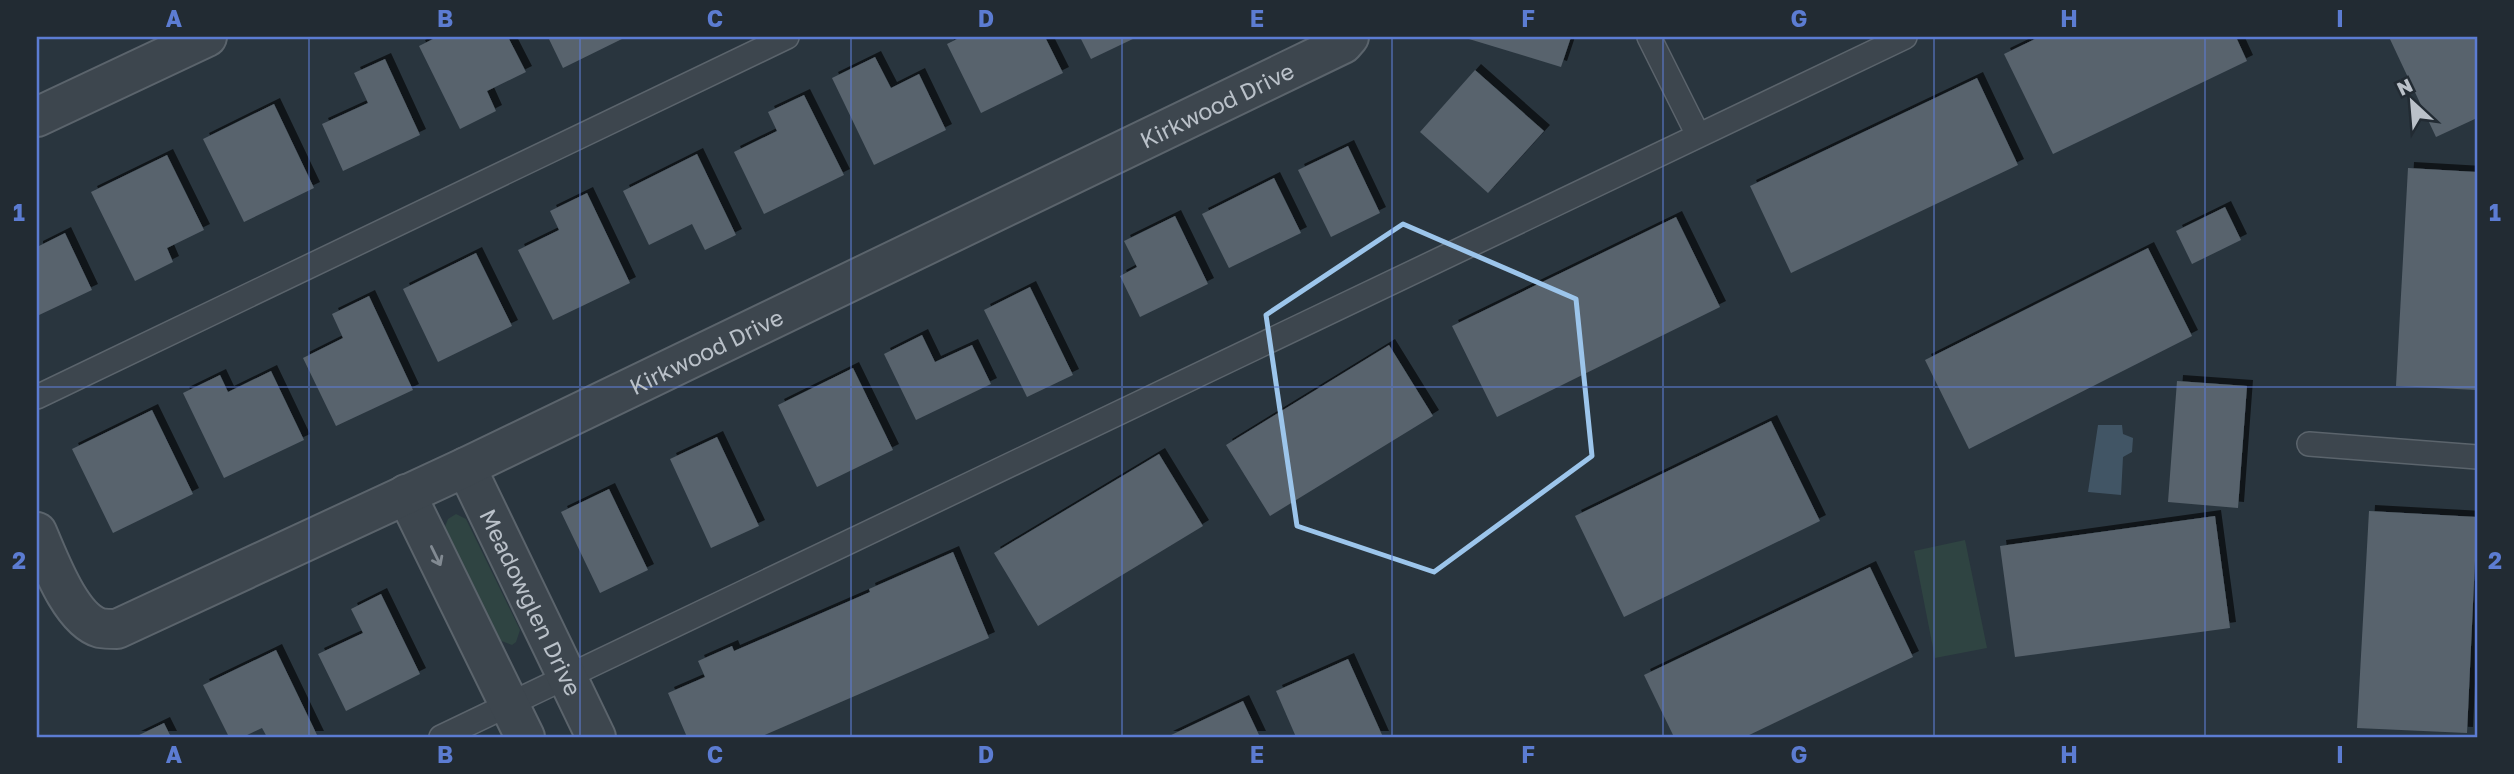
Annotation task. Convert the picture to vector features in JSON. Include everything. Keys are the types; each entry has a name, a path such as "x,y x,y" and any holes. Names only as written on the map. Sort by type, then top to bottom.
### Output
{"street":[{"path":"37,117 208,37"},
{"name":"Kirkwood Drive","path":"37,533 66,593 83,617 99,628 117,629 466,467 1343,44 1349,37"},
{"name":"Meadowglen Drive","path":"466,467 596,737"},
{"path":"406,494 518,728"}],"lane":[{"path":"37,397 787,37"},
{"path":"1649,37 1698,135"},
{"path":"442,737 518,728 568,676 1905,37"},
{"path":"2309,444 2477,457"}],"highlighted area":[{"path":"1403,224 1576,299 1592,456 1434,572 1297,526 1266,315"}],"green space":[{"path":"456,514 466,519 520,630 516,642 512,645 499,640 444,529 448,519"},
{"path":"1965,540 1987,648 1935,658 1914,551"}],"water":[{"path":"2098,425 2122,425 2123,434 2133,438 2132,452 2123,457 2121,495 2088,492"}],"building":[{"path":"437,37 508,37 526,72 487,91 496,111 460,129 419,46"},
{"path":"548,37 626,37 563,68"},
{"path":"961,37 1045,37 1063,73 981,113 947,44"},
{"path":"1080,37 1137,37 1091,59"},
{"path":"1571,37 1561,67 1469,39"},
{"path":"2039,37 2236,37 2247,61 2053,154 2004,54"},
{"path":"2389,37 2477,37 2477,118 2436,137"},
{"path":"875,57 891,88 919,74 946,130 874,165 832,78"},
{"path":"385,59 420,135 343,171 322,124 368,103 354,73"},
{"path":"1475,70 1544,131 1488,193 1420,132"},
{"path":"1977,78 2018,165 1791,273 1750,186"},
{"path":"804,95 844,175 764,214 734,152 777,131 768,112"},
{"path":"274,104 314,188 244,222 203,139"},
{"path":"1348,146 1380,213 1331,237 1298,170"},
{"path":"697,154 736,235 705,250 692,224 649,245 623,191"},
{"path":"167,155 204,230 167,248 173,262 135,281 91,192"},
{"path":"2408,168 2477,172 2477,390 2396,386"},
{"path":"1274,178 1301,233 1229,268 1202,214"},
{"path":"587,193 630,283 553,320 518,250 559,230 550,211"},
{"path":"2225,207 2241,240 2192,264 2176,231"},
{"path":"1175,216 1208,284 1140,317 1120,276 1137,267 1124,241"},
{"path":"1676,217 1720,307 1497,417 1452,326"},
{"path":"65,233 92,290 37,316 37,247"},
{"path":"2148,248 2192,336 1969,449 1925,360"},
{"path":"476,253 512,326 438,362 403,289"},
{"path":"1030,287 1073,375 1027,397 984,310"},
{"path":"369,296 413,390 336,426 303,358 343,338 332,314"},
{"path":"922,335 935,362 972,345 991,384 916,420 884,354"},
{"path":"1389,345 1433,416 1270,516 1226,445"},
{"path":"853,368 893,450 817,487 778,405"},
{"path":"271,371 304,440 224,478 183,393 220,375 228,392"},
{"path":"2177,381 2247,386 2238,508 2168,502"},
{"path":"152,410 193,494 113,533 72,449"},
{"path":"1771,421 1820,521 1624,617 1575,516"},
{"path":"717,437 759,526 711,548 670,459"},
{"path":"1159,454 1203,526 1038,626 994,553"},
{"path":"609,489 648,570 600,593 561,512"},
{"path":"2369,511 2477,517 2467,733 2357,728"},
{"path":"2215,516 2230,628 2015,657 2000,546"},
{"path":"953,552 989,638 760,737 687,737 668,693 705,677 698,661 732,646 734,651 870,592 869,589"},
{"path":"1870,567 1913,657 1745,737 1674,737 1644,675"},
{"path":"381,594 420,674 346,711 318,654 363,633 351,609"},
{"path":"276,650 318,737 267,737 262,728 243,737 229,737 203,685"},
{"path":"1348,659 1383,737 1296,737 1276,691"},
{"path":"1243,701 1260,737 1167,737"},
{"path":"164,723 171,737 135,737"}]}
